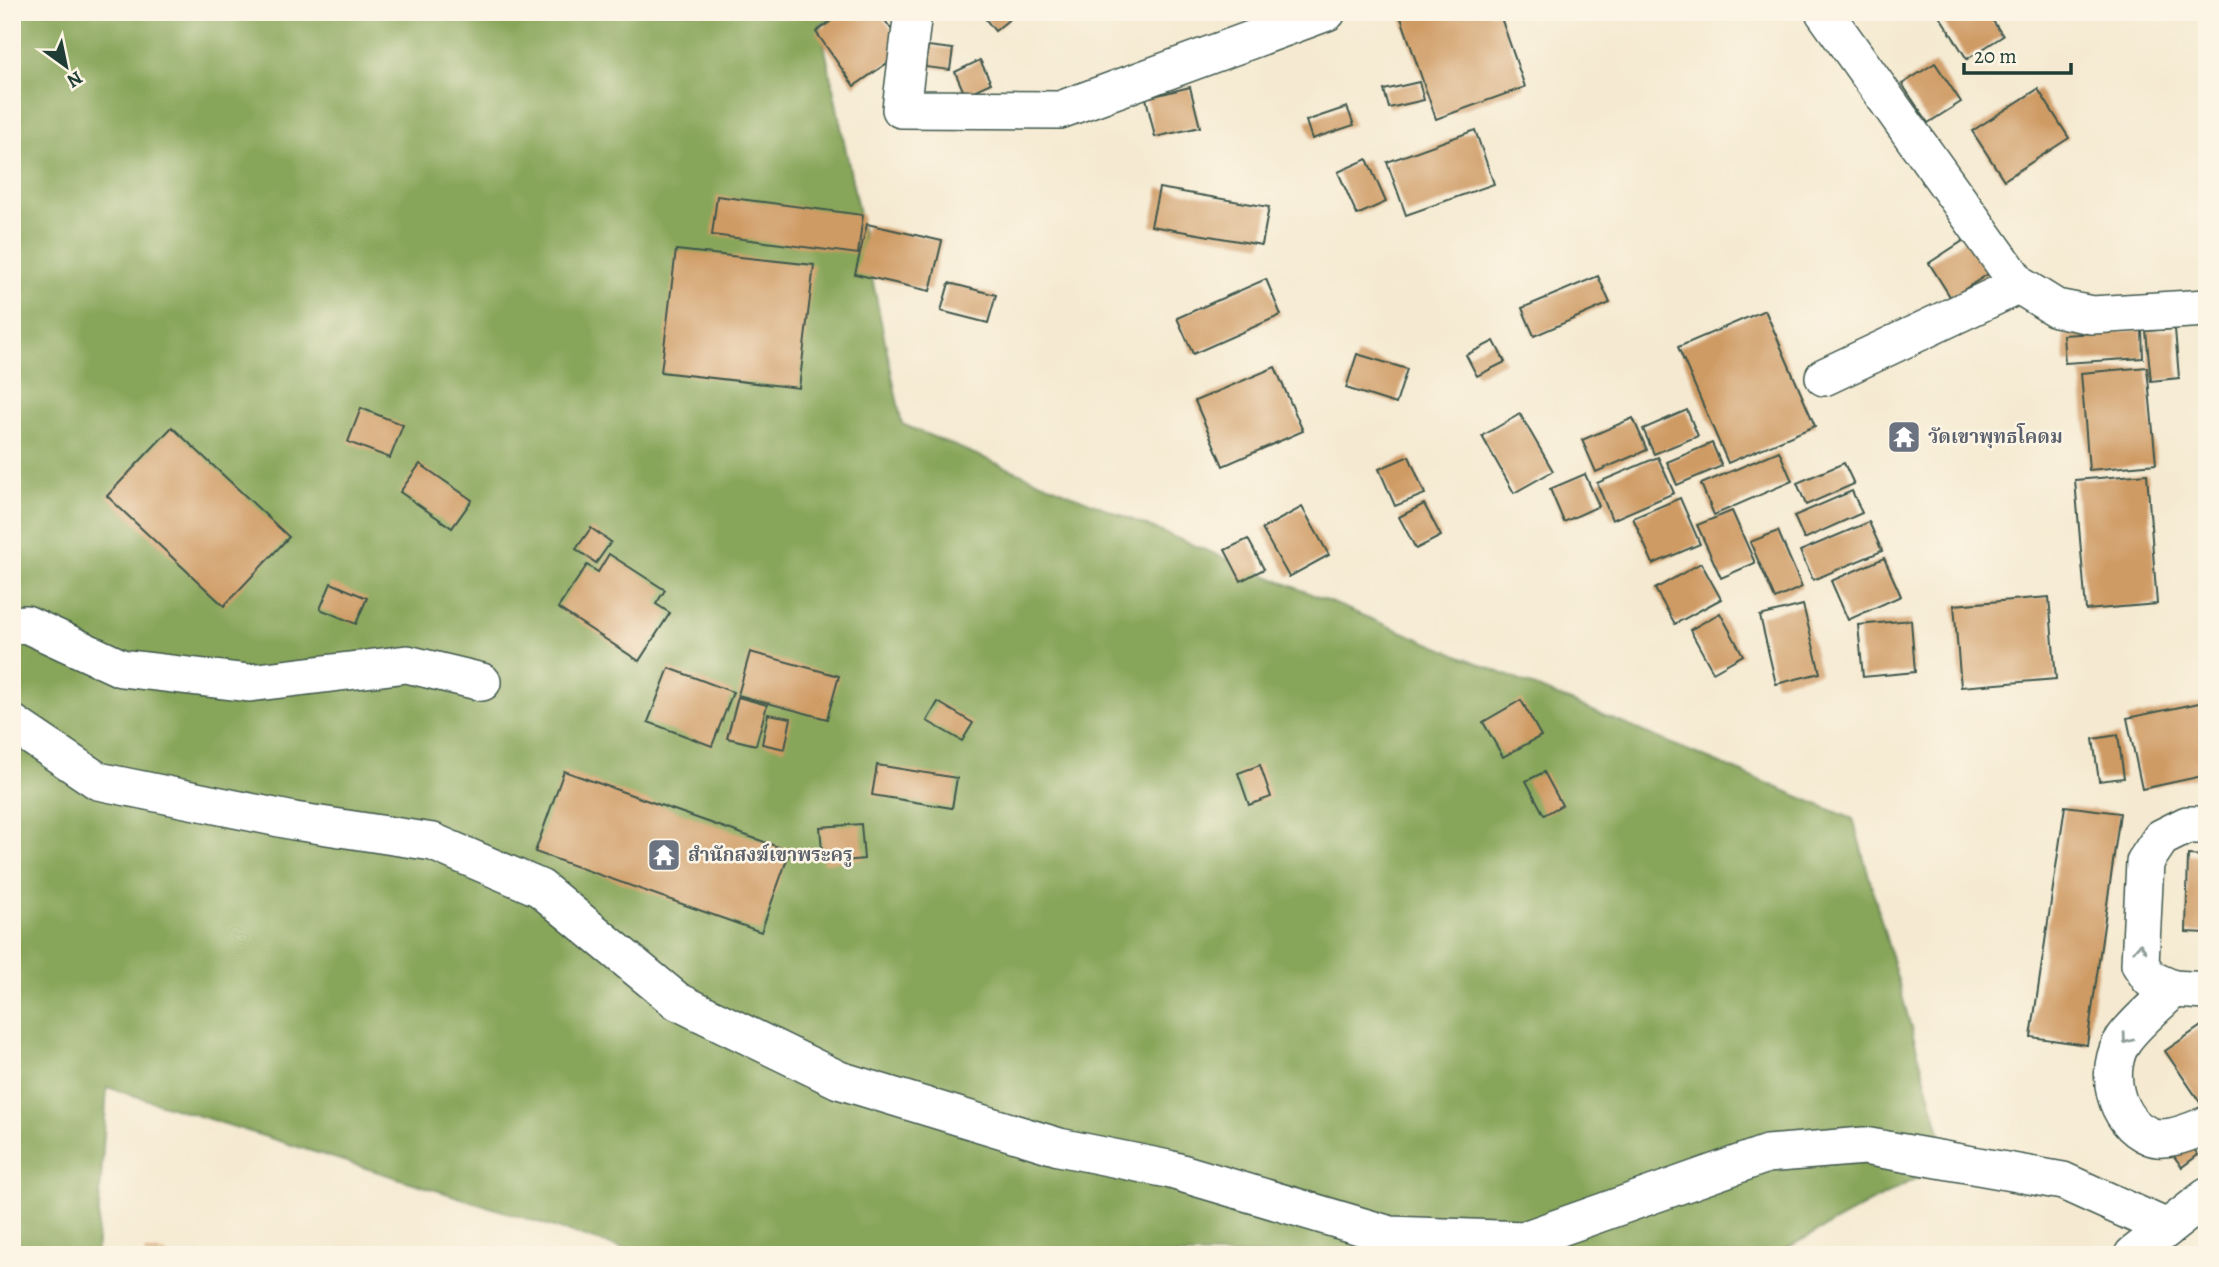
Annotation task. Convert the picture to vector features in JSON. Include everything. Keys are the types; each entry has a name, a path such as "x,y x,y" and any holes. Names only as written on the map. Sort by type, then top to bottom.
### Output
{"street":[{"path":"914,12 901,109 1060,110 1327,12"},
{"path":"1824,12 2020,285 2056,308 2092,315 2207,309"},
{"path":"1824,377 2020,285"},
{"path":"12,625 26,624 121,668 249,683 407,664 482,682"},
{"path":"12,723 98,781 294,821 433,842 541,888 677,1001 839,1080 1059,1147 1168,1169 1390,1235 1524,1240 1767,1154 1864,1146 2063,1181 2166,1228"},
{"path":"2190,990 2150,979 2140,964 2145,862 2161,838 2187,825 2207,825"},
{"path":"2190,990 2123,1040 2112,1070 2116,1098 2133,1126 2151,1137 2176,1136 2207,1125"},
{"path":"2133,1255 2207,1197"}],"green space":[{"path":"12,12 870,12 820,24 902,424 1853,819 1948,1161 1774,1255 643,1255 107,1087 96,1255 12,1255"}],"building":[{"path":"843,12 879,12 906,50 854,86 816,32"},
{"path":"980,12 1018,12 995,31"},
{"path":"1399,12 1499,12 1525,87 1436,119"},
{"path":"1937,12 1987,12 2003,36 1967,59"},
{"path":"928,46 953,49 950,70 925,67"},
{"path":"980,60 991,83 965,95 955,72"},
{"path":"1935,63 1961,102 1928,123 1902,84"},
{"path":"1419,82 1424,100 1389,108 1384,90"},
{"path":"1190,87 1200,127 1155,137 1146,98"},
{"path":"2038,89 2069,138 2004,180 1972,131"},
{"path":"1347,107 1354,125 1312,139 1306,121"},
{"path":"1475,130 1494,184 1406,215 1387,162"},
{"path":"1367,159 1386,202 1357,215 1338,172"},
{"path":"1159,188 1269,207 1262,245 1151,226"},
{"path":"717,196 863,215 858,254 712,235"},
{"path":"867,224 942,241 930,291 855,274"},
{"path":"1966,239 1988,274 1951,298 1929,263"},
{"path":"676,250 814,265 799,388 661,372"},
{"path":"1598,276 1610,303 1534,336 1522,308"},
{"path":"1266,279 1281,315 1193,354 1177,318"},
{"path":"949,283 996,295 988,323 941,311"},
{"path":"1765,310 1815,426 1728,463 1678,347"},
{"path":"2175,329 2179,378 2151,381 2146,331"},
{"path":"2142,330 2143,358 2065,363 2063,335"},
{"path":"1494,341 1505,362 1477,376 1466,355"},
{"path":"1357,354 1407,369 1396,404 1346,388"},
{"path":"1275,367 1303,431 1223,466 1195,401"},
{"path":"2147,367 2156,464 2089,470 2081,373"},
{"path":"361,408 403,425 390,458 348,442"},
{"path":"1687,410 1698,436 1654,454 1643,429"},
{"path":"1520,414 1553,471 1514,493 1482,436"},
{"path":"1633,418 1647,450 1596,472 1582,440"},
{"path":"172,427 289,537 224,606 107,496"},
{"path":"1712,443 1722,466 1677,485 1667,462"},
{"path":"1779,451 1792,481 1714,515 1701,484"},
{"path":"1409,456 1425,494 1395,506 1379,469"},
{"path":"1658,457 1674,493 1612,520 1597,483"},
{"path":"1844,463 1854,484 1806,505 1797,483"},
{"path":"420,464 472,500 452,528 400,492"},
{"path":"1585,474 1599,506 1564,522 1550,489"},
{"path":"2147,474 2157,604 2086,610 2075,480"},
{"path":"1852,491 1862,513 1804,539 1794,516"},
{"path":"1680,498 1700,544 1653,564 1633,518"},
{"path":"1424,504 1441,536 1416,549 1399,517"},
{"path":"1302,507 1329,555 1289,577 1262,529"},
{"path":"1732,511 1755,563 1721,578 1697,525"},
{"path":"1869,522 1882,551 1813,580 1800,551"},
{"path":"591,528 611,542 596,563 576,549"},
{"path":"1778,531 1802,587 1775,599 1750,542"},
{"path":"1248,539 1264,569 1241,581 1225,550"},
{"path":"609,554 665,590 656,604 670,613 639,661 558,608 587,565 598,572"},
{"path":"1884,558 1901,596 1848,620 1831,581"},
{"path":"1701,563 1721,599 1675,624 1655,589"},
{"path":"331,583 367,598 356,624 320,609"},
{"path":"2049,597 2056,679 1961,687 1954,605"},
{"path":"1803,605 1820,673 1776,684 1760,616"},
{"path":"1720,613 1743,655 1713,672 1690,630"},
{"path":"1911,620 1915,672 1863,677 1858,625"},
{"path":"750,652 839,676 827,719 738,695"},
{"path":"669,668 733,692 712,746 648,722"},
{"path":"738,697 767,705 756,745 727,738"},
{"path":"1521,700 1541,736 1503,757 1483,722"},
{"path":"938,702 973,723 962,741 927,721"},
{"path":"2204,702 2207,716 2207,775 2142,789 2127,718"},
{"path":"768,714 791,718 785,749 762,744"},
{"path":"2118,735 2124,778 2099,781 2093,739"},
{"path":"877,765 957,778 952,808 872,795"},
{"path":"1260,765 1271,797 1249,805 1238,773"},
{"path":"564,771 790,851 761,932 535,852"},
{"path":"1544,772 1562,805 1544,815 1526,781"},
{"path":"2065,806 2120,813 2087,1045 2031,1037"},
{"path":"861,824 864,859 823,863 820,827"},
{"path":"2188,855 2207,856 2207,933 2186,932"},
{"path":"2207,1022 2207,1106 2204,1108 2165,1051"},
{"path":"2187,1139 2198,1155 2182,1167 2170,1151"},
{"path":"145,1251 166,1253 166,1255 145,1255"}],"place":[{"name":"วัดเขาพุทธโคดม","path":"1904,437"},
{"name":"สำนักสงฆ์เขาพระครู","path":"664,855"}]}
